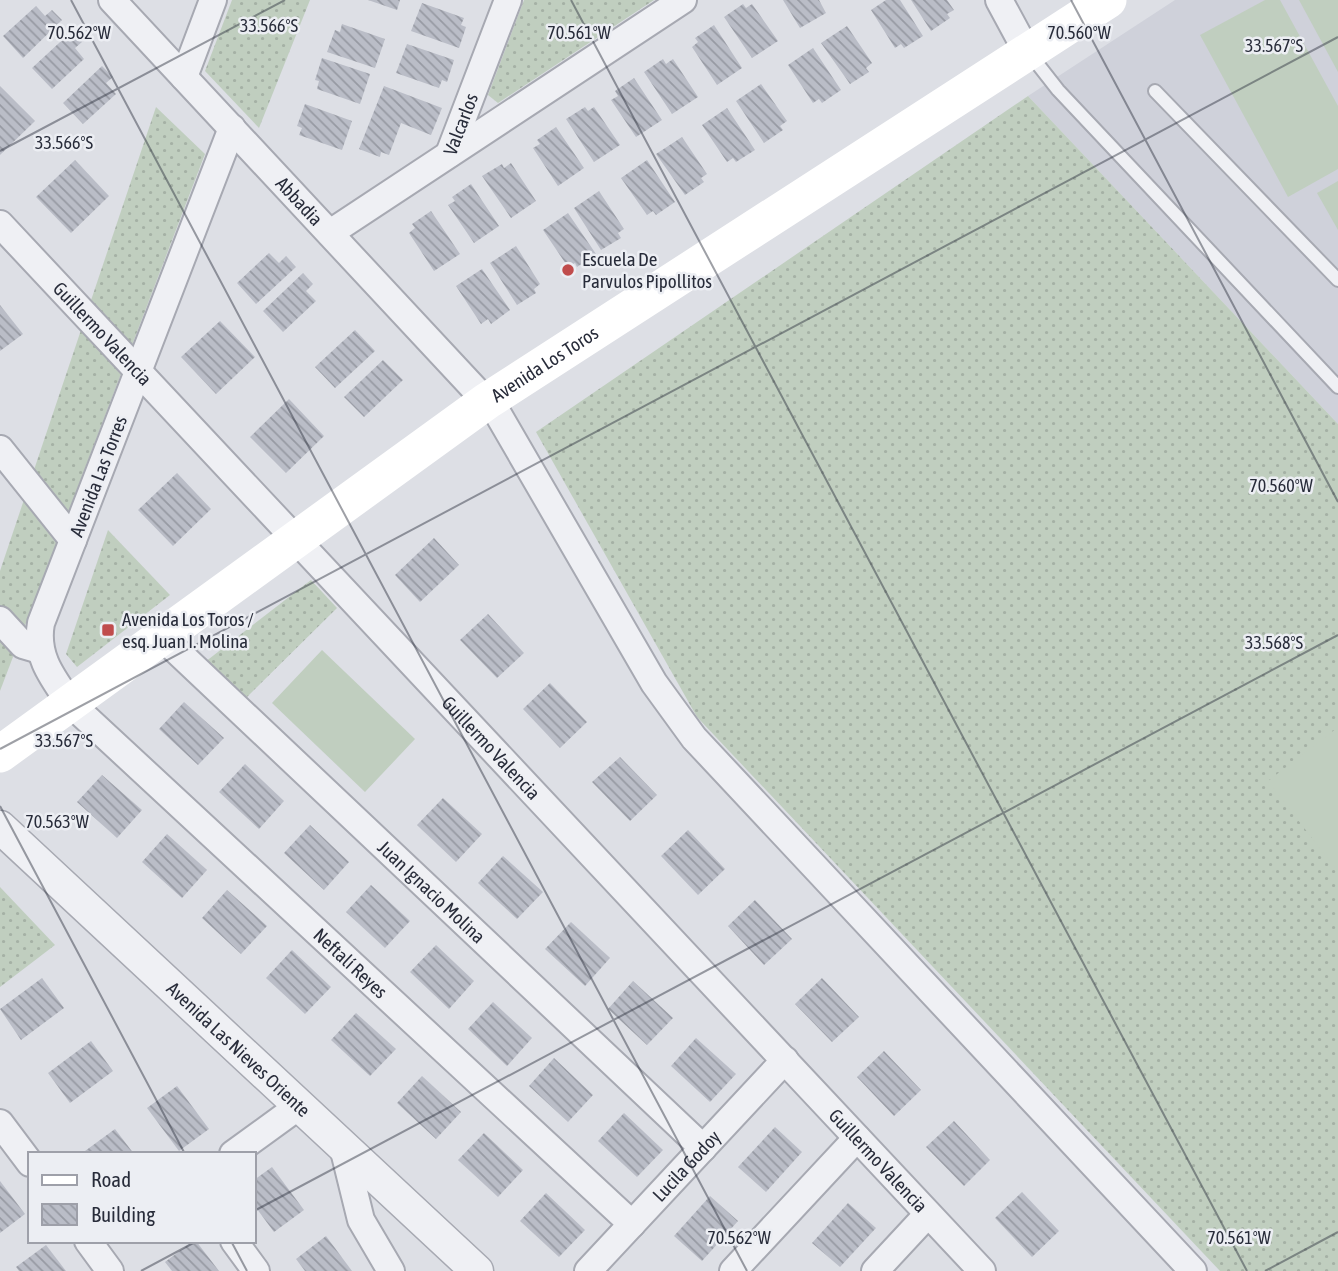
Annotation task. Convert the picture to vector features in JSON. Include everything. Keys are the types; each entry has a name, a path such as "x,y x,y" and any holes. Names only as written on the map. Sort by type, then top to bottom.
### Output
{"main road":[{"name":"Avenida Los Toros","path":"0,754 487,401 1026,50 1108,0"}],"street":[{"name":"Abbadia","path":"112,0 487,401 518,444 654,682 694,738 1193,1271"},
{"path":"184,77 213,0"},
{"name":"Valcarlos","path":"330,233 449,154 508,0"},
{"path":"449,154 683,0"},
{"path":"999,0 1026,50"},
{"name":"Avenida Las Torres","path":"40,650 41,623 232,128"},
{"name":"Guillermo Valencia","path":"0,224 982,1271"},
{"path":"0,449 73,540"},
{"path":"0,620 15,639 40,650 49,672 70,703"},
{"name":"Juan Ignacio Molina","path":"162,636 703,1148"},
{"name":"Neftalí Reyes","path":"70,703 632,1224"},
{"name":"Avenida Las Nieves Oriente","path":"0,827 477,1271"},
{"name":"Lucila Godoy","path":"588,1271 785,1060"},
{"path":"236,1152 299,1106"},
{"path":"0,1123 28,1160"},
{"path":"733,1271 857,1138"},
{"path":"343,1147 361,1220 391,1271"},
{"path":"875,1271 928,1214"},
{"path":"235,1243 256,1271"}],"lane":[{"path":"1026,50 1058,90 1336,379"},
{"path":"1155,91 1338,280"}],"shaded area":[{"path":"1175,0 1338,0 1338,424 1028,96"}],"green space":[{"path":"232,0 310,0 259,128 205,71"},
{"path":"524,0 654,0 498,103 488,95"},
{"path":"1265,0 1280,0 1338,106 1338,169 1288,197 1200,35"},
{"path":"1299,0 1338,0 1338,72"},
{"path":"1028,96 1338,424 1338,1271 1220,1271 697,717 536,432"},
{"path":"156,107 205,154 0,691 0,571"},
{"path":"1338,181 1338,230 1317,193"},
{"path":"108,530 170,595 77,667 66,654"},
{"path":"311,580 337,608 245,699 205,662"},
{"path":"322,650 415,739 365,792 272,703"},
{"path":"1338,729 1338,872 1268,781"},
{"path":"0,887 55,945 0,987"}],"building":[{"path":"368,0 400,0 397,10"},
{"path":"783,0 819,0 826,13 800,28"},
{"path":"886,0 900,0 923,36 904,48 901,44 895,48 871,10"},
{"path":"911,0 947,0 954,10 947,14 950,18 931,31"},
{"path":"422,3 464,18 461,25 466,27 459,48 411,31"},
{"path":"743,4 746,8 752,4 778,41 752,58 724,17"},
{"path":"36,6 45,16 52,10 62,20 23,58 3,36"},
{"path":"342,24 385,39 375,68 327,52 335,30 340,32"},
{"path":"714,25 742,68 717,85 692,47 698,42 695,38"},
{"path":"847,26 872,63 866,68 869,72 850,84 821,43"},
{"path":"72,31 82,42 75,48 84,59 52,89 32,68"},
{"path":"407,44 454,60 447,82 442,80 439,88 396,73"},
{"path":"813,48 841,90 822,103 819,99 813,103 788,65"},
{"path":"322,58 370,74 360,104 317,89 319,81 315,80"},
{"path":"663,59 666,64 673,59 698,97 672,114 644,72"},
{"path":"102,66 113,77 106,83 116,94 83,124 63,103"},
{"path":"634,78 662,120 636,137 611,100 618,96 615,91"},
{"path":"761,84 787,121 780,126 783,130 764,143 736,101"},
{"path":"0,86 35,121 0,155"},
{"path":"384,86 442,108 431,135 401,123 389,155 381,152 380,157 359,149"},
{"path":"305,104 352,121 342,150 299,135 302,128 297,126"},
{"path":"585,107 588,111 594,107 620,145 594,162 566,119"},
{"path":"727,108 755,150 736,162 733,158 727,162 702,125"},
{"path":"556,127 584,168 558,186 533,148 540,144 537,140"},
{"path":"682,137 707,174 701,178 704,182 685,195 656,154"},
{"path":"75,160 109,196 71,233 36,197"},
{"path":"647,160 675,202 656,215 653,211 647,215 621,178"},
{"path":"511,163 536,201 511,218 482,176 502,164 504,168"},
{"path":"471,184 499,226 474,243 448,205 455,201 452,197"},
{"path":"599,191 624,229 618,233 621,238 601,250 574,208"},
{"path":"431,211 460,254 434,271 409,233 415,228 412,224"},
{"path":"568,213 596,254 577,267 575,263 568,267 543,230"},
{"path":"516,246 540,284 534,289 536,293 517,305 490,263"},
{"path":"269,253 279,263 286,256 296,267 256,304 237,283"},
{"path":"482,269 510,310 491,324 488,319 481,324 456,286"},
{"path":"303,273 313,284 306,291 316,301 283,332 263,311"},
{"path":"0,305 23,334 0,351"},
{"path":"220,321 255,357 216,394 181,357"},
{"path":"355,330 375,351 335,388 315,367"},
{"path":"383,360 403,380 364,417 344,397"},
{"path":"289,399 324,436 286,473 250,437"},
{"path":"177,473 211,509 173,546 138,510"},
{"path":"434,538 459,565 420,602 395,575"},
{"path":"488,614 524,653 497,678 460,640"},
{"path":"550,683 587,722 560,748 523,709"},
{"path":"184,702 224,738 198,765 159,729"},
{"path":"620,757 657,795 630,821 592,782"},
{"path":"245,764 284,801 259,829 219,792"},
{"path":"102,775 142,810 117,838 77,802"},
{"path":"443,798 482,834 456,862 417,825"},
{"path":"310,825 349,862 324,890 284,853"},
{"path":"688,830 725,869 698,895 661,856"},
{"path":"167,834 207,870 182,898 142,862"},
{"path":"503,856 543,892 517,919 478,883"},
{"path":"371,885 410,921 385,948 346,912"},
{"path":"227,890 267,926 241,954 202,918"},
{"path":"755,900 792,939 764,965 728,926"},
{"path":"571,922 610,958 585,986 545,949"},
{"path":"436,945 474,981 449,1009 410,972"},
{"path":"292,950 331,987 305,1014 266,978"},
{"path":"42,978 64,1008 21,1040 0,1009"},
{"path":"822,978 859,1017 832,1042 795,1004"},
{"path":"633,981 673,1018 647,1045 608,1009"},
{"path":"493,1002 532,1038 507,1066 468,1029"},
{"path":"356,1013 396,1049 370,1076 331,1040"},
{"path":"696,1038 736,1074 710,1102 671,1066"},
{"path":"91,1041 113,1071 70,1103 48,1073"},
{"path":"884,1051 921,1090 894,1116 857,1077"},
{"path":"554,1058 593,1095 568,1122 529,1086"},
{"path":"422,1076 461,1112 436,1139 397,1103"},
{"path":"177,1086 209,1129 179,1151 147,1108"},
{"path":"624,1113 663,1150 637,1177 598,1141"},
{"path":"954,1121 990,1160 964,1186 926,1147"},
{"path":"775,1127 802,1152 766,1192 738,1167"},
{"path":"115,1129 132,1152 86,1152"},
{"path":"484,1133 523,1170 498,1197 458,1160"},
{"path":"272,1167 304,1210 274,1232 256,1208 256,1179"},
{"path":"0,1181 25,1214 0,1233"},
{"path":"1022,1192 1059,1231 1032,1257 995,1218"},
{"path":"546,1193 585,1230 559,1257 520,1221"},
{"path":"710,1196 738,1221 702,1261 674,1236"},
{"path":"848,1203 876,1228 840,1267 812,1243"},
{"path":"326,1236 352,1271 305,1271 296,1259"},
{"path":"190,1243 198,1243 219,1271 172,1271 165,1262"},
{"path":"46,1245 66,1271 19,1271 16,1267"}],"place":[{"name":"Escuela De Parvulos Pipollitos","path":"568,270"},
{"name":"Avenida Los Toros / esq. Juan I. Molina","path":"108,630"}]}
